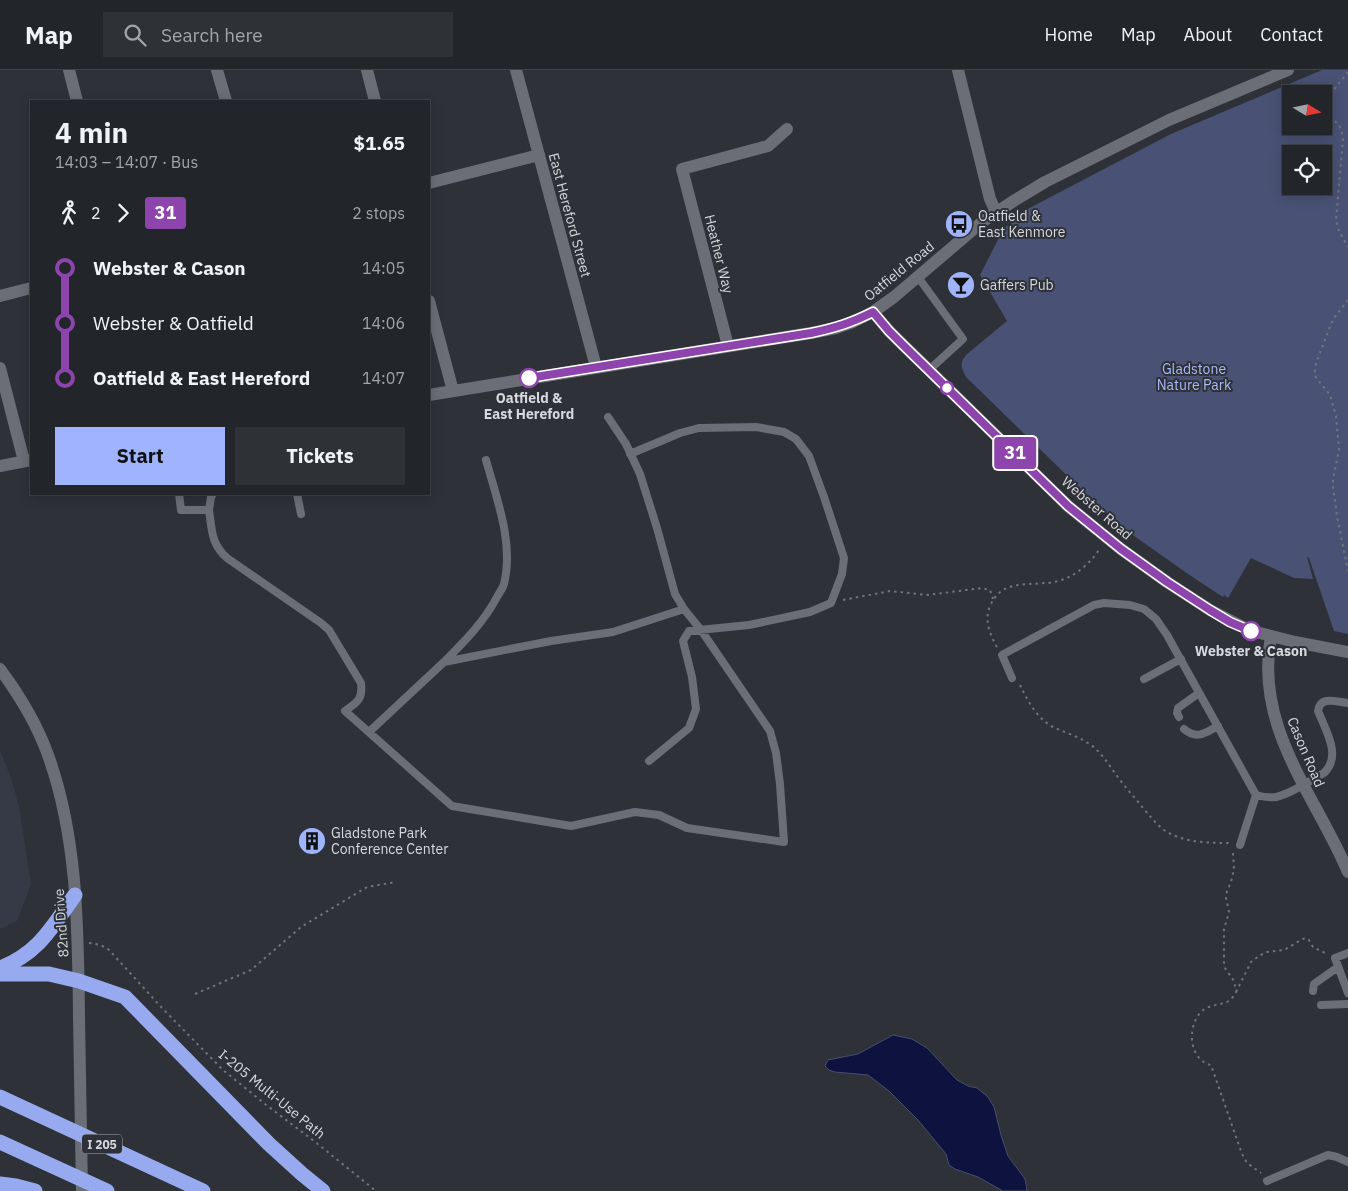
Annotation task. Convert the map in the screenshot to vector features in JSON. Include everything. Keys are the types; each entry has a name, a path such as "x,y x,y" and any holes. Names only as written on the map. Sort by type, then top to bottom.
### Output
{"highway":[{"path":"0,968 17,961 34,948 48,932 74,895"},
{"path":"0,974 50,974 79,981 125,997 269,1144 323,1191"},
{"name":"I 205","path":"0,1097 203,1191"},
{"path":"0,1142 107,1191"},
{"path":"0,1184 35,1191"}],"street":[{"path":"69,70 77,100"},
{"path":"218,70 226,100"},
{"path":"367,70 375,100"},
{"name":"East Hereford Street","path":"516,70 596,367"},
{"path":"958,70 990,199 996,212"},
{"name":"Oatfield Road","path":"430,395 836,328 853,322 894,298 982,222 1045,182 1169,120 1283,71"},
{"name":"Heather Way","path":"728,346 682,169 768,146 788,129"},
{"path":"430,183 539,155"},
{"path":"0,296 30,288"},
{"path":"430,305 453,391"},
{"name":"Webster Road","path":"873,312 889,331 1068,506 1121,549 1167,582 1210,610 1245,628 1271,636 1348,652"},
{"path":"0,368 27,460 0,466"},
{"name":"Cason Road","path":"1271,636 1268,658 1271,704 1283,741 1302,784 1348,872"},
{"name":"82nd Drive","path":"0,669 27,710 43,742 52,765 68,833 79,981 82,1191"}],"lane":[{"path":"918,277 964,339 929,370"},
{"path":"212,495 209,510 215,544 220,552 329,630 361,683 362,692 360,699 345,711 452,806 571,826 636,812 659,815 687,828 784,842 779,776 776,753 770,731 675,594 643,483 630,454 608,417"},
{"path":"630,454 680,433 699,428 756,427 784,432 796,439 809,456 844,558 842,574 831,603 810,612 750,625 689,631 683,641 692,677 696,709 689,728 649,761"},
{"path":"369,732 472,634 490,611 504,585 507,559 506,535 486,460"},
{"path":"179,495 181,510 209,510"},
{"path":"297,495 301,514"},
{"path":"1012,678 1002,655 1094,605 1116,603 1144,610 1156,619 1167,635 1256,795 1264,797 1285,794 1324,773 1329,768 1332,762 1332,747 1318,711 1319,706 1322,701 1327,700 1348,704"},
{"path":"444,662 551,641 613,632 684,609"},
{"path":"1144,679 1181,659"},
{"path":"1179,717 1178,708 1199,693"},
{"path":"1184,730 1196,735 1204,734 1218,726"},
{"path":"1236,844 1256,795"},
{"path":"1348,953 1335,958 1348,993"},
{"path":"1313,991 1314,984 1338,966"},
{"path":"1321,1005 1348,1004"},
{"path":"1267,1181 1328,1155 1348,1162"}],"path":[{"path":"1348,72 1327,102 1327,111 1340,126 1343,139 1336,220 1339,231 1348,247"},
{"path":"1348,300 1331,324 1316,363 1315,372 1318,380 1330,395 1335,408 1339,450 1333,486 1348,571"},
{"path":"1002,655 991,636 988,625 987,613 993,598 1004,589 1016,585 1049,583 1069,577 1083,568 1100,548"},
{"path":"831,603 890,592 928,596 982,588 990,590 993,598"},
{"path":"1012,678 1017,678 1032,706 1044,722 1094,747 1152,819 1164,830 1175,836 1193,840 1236,844 1232,882 1227,891 1226,898 1229,912 1224,929 1225,968 1234,981 1236,992"},
{"path":"195,994 251,970 300,927 367,887 396,882"},
{"path":"1267,1181 1259,1171 1247,1163 1242,1154 1211,1065 1200,1060 1194,1050 1192,1036 1195,1023 1200,1014 1208,1007 1230,1000 1251,962 1266,952 1284,950 1305,938 1309,940 1313,947 1335,958"},
{"name":"I-205 Multi-Use Path","path":"97,944 105,947 223,1070 376,1191"}],"shaded area":[{"path":"0,750 19,806 31,884 17,921 0,929"},
{"path":"893,1035 912,1039 927,1048 957,1080 977,1088 988,1097 994,1107 1008,1156 1025,1179 1027,1191 1003,1191 978,1177 955,1169 949,1165 946,1154 918,1120 889,1091 868,1075 835,1072 825,1066 828,1060 858,1054"}],"green space":[{"name":"Gladstone Nature Park","path":"1322,70 1348,70 1348,634 1334,631 1309,558 1307,557 1313,579 1294,578 1251,558 1228,598 1224,595 1223,597 1127,531 1094,502 966,377 962,365 964,357 1007,321 980,275 1004,228 1020,218 1018,214 1171,134 1282,87 1282,135 1332,135 1332,85 1287,85"}],"bus line":[{"name":"31","path":"529,378 811,333 836,328 873,312 902,344 1068,506 1121,549 1167,582 1230,622 1251,631"}],"place":[{"name":"Oatfield & East Kenmore","path":"959,224"},
{"name":"Gaffers Pub","path":"961,285"},
{"name":"Oatfield & East Hereford","path":"529,378"},
{"name":"Webster & Cason","path":"1251,631"},
{"name":"Gladstone Park Conference Center","path":"312,841"}]}
